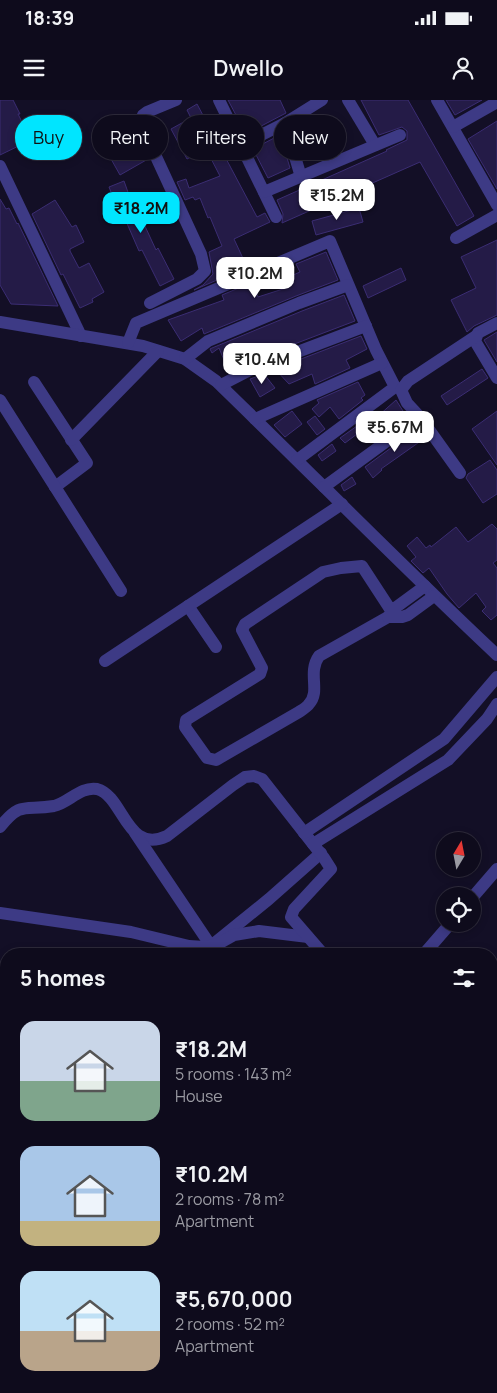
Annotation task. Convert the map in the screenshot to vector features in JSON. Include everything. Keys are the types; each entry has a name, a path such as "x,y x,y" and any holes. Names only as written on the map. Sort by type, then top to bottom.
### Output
{"street":[{"path":"150,302 197,279 205,271 201,254 140,122 143,115 147,112 176,100"},
{"path":"219,100 227,115"},
{"path":"294,115 308,103 322,100"},
{"path":"348,100 375,146"},
{"path":"437,100 497,206"},
{"path":"453,127 497,102"},
{"path":"264,192 400,135"},
{"path":"249,160 276,217"},
{"path":"295,160 300,177"},
{"path":"0,166 81,336"},
{"path":"456,238 497,215"},
{"path":"128,343 136,323 330,241 382,362 395,387 297,460"},
{"path":"185,359 208,341 348,285"},
{"path":"0,322 128,343 185,359 221,385 434,596 497,655"},
{"path":"460,473 407,402 402,390 408,381 478,333 497,323"},
{"path":"221,385 250,370 366,326"},
{"path":"476,336 476,345 497,378"},
{"path":"71,440 158,351"},
{"path":"255,419 382,362"},
{"path":"34,382 87,463 54,487"},
{"path":"0,400 121,591"},
{"path":"324,487 420,417"},
{"path":"105,661 342,504"},
{"path":"425,586 395,608 390,614 319,656 314,663 315,694 309,704 216,760 207,758 185,727 186,720 260,674 262,668 242,630 245,624 323,572 362,566 390,614 402,617 408,615 434,596"},
{"path":"188,606 216,647"},
{"path":"304,833 444,739 497,676"},
{"path":"211,946 270,899 317,849 381,802 448,760 487,719 497,704 482,694"},
{"path":"444,739 455,753"},
{"path":"135,834 146,839 157,840 166,836 245,778 254,776 262,780 317,849 331,870 294,910 291,917 318,948"},
{"path":"372,788 381,802"},
{"path":"0,827 15,811 26,807 56,806 87,790 97,789 108,796 211,946"},
{"path":"481,888 497,870"},
{"path":"0,913 131,932 189,946 211,946 234,935 259,931 308,937"},
{"path":"429,948 443,932"}],"building":[{"path":"0,100 13,100 20,114 15,115 15,148 0,155"},
{"path":"228,100 280,100 286,113 274,115 274,119 264,125 264,115 236,115"},
{"path":"361,100 408,100 474,216 457,226 420,162 282,223 283,214 277,200 387,151 407,140 407,131 402,127 379,135"},
{"path":"446,100 482,100 455,115"},
{"path":"197,104 203,115 190,115 187,110"},
{"path":"497,121 497,189 468,139"},
{"path":"178,125 178,142 171,129"},
{"path":"274,138 274,160 288,160 290,168 268,178 259,160 264,160 264,143"},
{"path":"112,160 146,160 120,175"},
{"path":"212,160 227,160 257,217 265,213 270,222 234,239 247,267 194,290 203,285 213,274 209,252 222,246 200,198 195,200 193,197 185,200 177,182 186,179 189,188 220,176"},
{"path":"124,181 135,212 138,211 156,250 158,248 174,279 160,286 142,250 139,251 122,212 119,213 109,187"},
{"path":"0,199 6,209 9,208 18,223 58,306 11,304 0,285"},
{"path":"55,200 72,227 76,225 84,242 70,249 79,268 89,263 104,292 92,299 93,302 80,308 63,274 61,275 32,214"},
{"path":"359,208 363,222 316,235 312,221"},
{"path":"497,240 497,315 474,326 467,332 451,300 476,288 461,257"},
{"path":"326,252 338,280 204,334 202,328 181,341 168,320 224,300 222,295 253,282 258,297 286,288 282,280 300,272 296,264"},
{"path":"401,268 406,280 368,298 363,286"},
{"path":"344,295 355,321 247,362 229,372 219,348 212,353 210,349 302,311"},
{"path":"497,332 497,362 484,340"},
{"path":"361,336 367,349 346,360 350,368 315,384 312,374 289,384 275,369"},
{"path":"482,369 488,378 447,405 441,396"},
{"path":"264,374 275,388 260,397 250,379"},
{"path":"358,382 365,395 361,398 363,400 339,419 330,407 319,417 312,409 319,403 317,400"},
{"path":"396,400 403,411 385,426 377,417"},
{"path":"292,411 302,424 285,437 274,425"},
{"path":"497,411 497,465 472,429"},
{"path":"315,416 325,429 317,435 307,422"},
{"path":"357,426 361,431 345,443 340,438"},
{"path":"418,428 425,438 381,469 373,478 365,467"},
{"path":"332,444 336,451 322,461 318,455"},
{"path":"490,460 497,470 497,494 483,503 466,478 468,474"},
{"path":"352,477 356,484 344,491 341,485"},
{"path":"492,524 497,529 497,560 493,563 497,568 497,615 491,620 482,611 486,607 476,593 459,608 429,568 423,573 411,561 416,557 407,546 417,537 426,548 430,545 431,547 456,527 468,542"}]}
